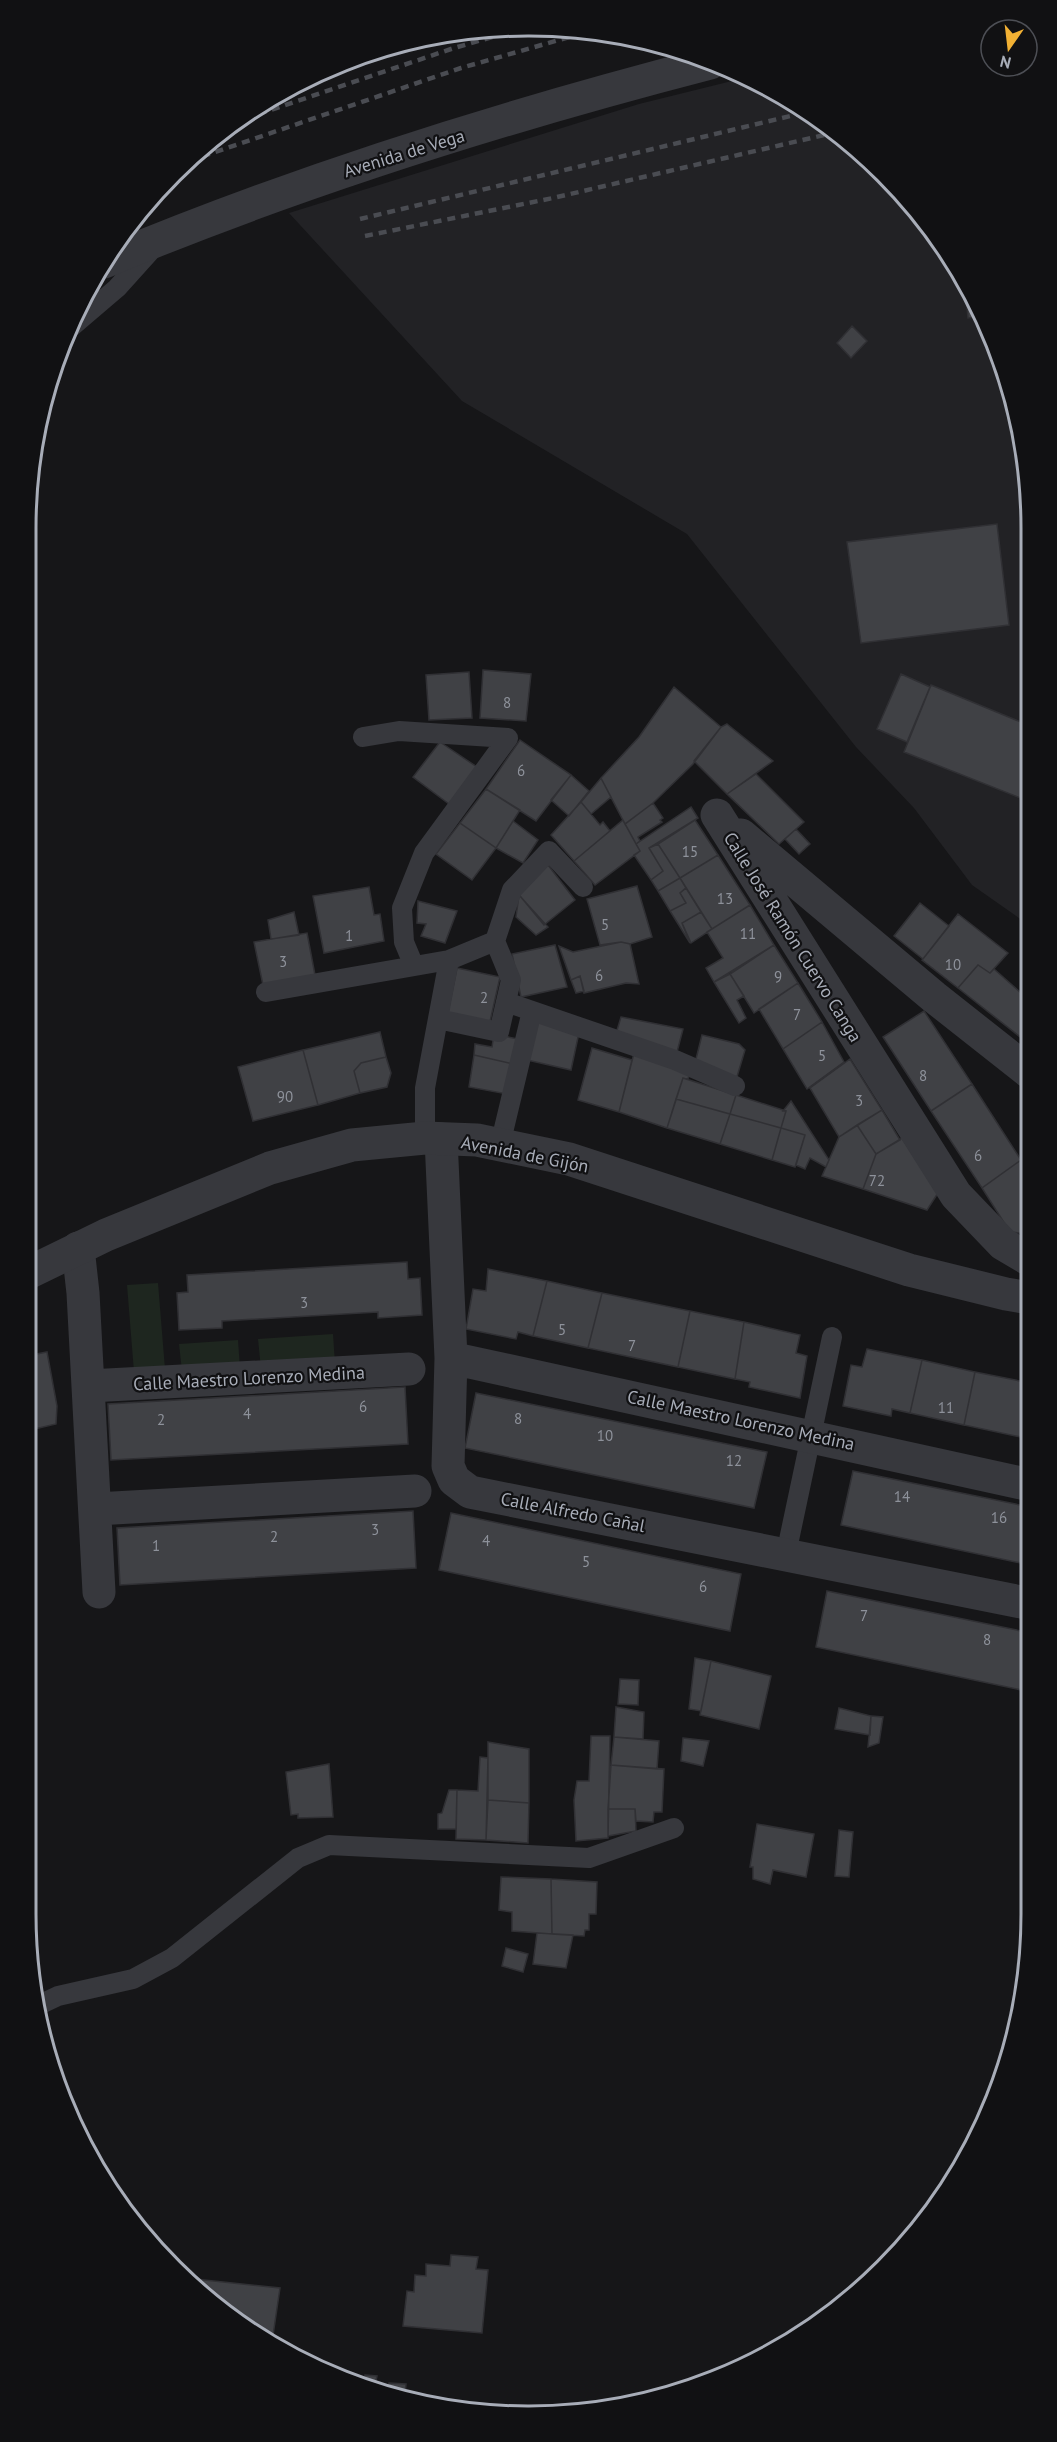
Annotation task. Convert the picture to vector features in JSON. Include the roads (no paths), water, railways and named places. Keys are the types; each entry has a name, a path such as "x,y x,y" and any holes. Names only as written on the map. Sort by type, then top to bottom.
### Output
{"street":[{"name":"Avenida de Vega","path":"118,256 338,173 631,84 698,66"},
{"name":"Calle José Ramón Cuervo Canga","path":"1021,1066 934,997 717,815 956,1195 1003,1244 1021,1255"},
{"name":"Avenida de Gijón","path":"36,1269 78,1248 270,1168 352,1145 433,1138 500,1145 569,1159 909,1270 1021,1296"},
{"name":"Calle Alfredo Cañal","path":"433,1138 451,1358 448,1466 454,1479 470,1492 1021,1602"},
{"path":"78,1248 89,1386 99,1592"},
{"name":"Calle Maestro Lorenzo Medina","path":"451,1358 1021,1483"},
{"name":"Calle Maestro Lorenzo Medina","path":"89,1386 409,1369"},
{"path":"96,1509 415,1491"}],"lane":[{"path":"85,315 117,288 160,240"},
{"path":"363,737 399,731 508,738 424,853 402,908 404,942 414,966"},
{"path":"438,1019 499,1032 511,980 495,941 512,890 549,851 583,887"},
{"path":"266,992 449,960 495,941"},
{"path":"433,1138 425,1088 449,960"},
{"path":"506,1002 675,1060 735,1086"},
{"path":"500,1145 532,1011"},
{"path":"786,1554 832,1337"},
{"path":"44,2002 58,1996 134,1979 172,1958 297,1858 329,1845 589,1858 674,1828"}],"railway":[{"path":"268,111 491,37"},
{"path":"209,154 461,68 567,38"},
{"path":"360,219 795,115"},
{"path":"365,236 553,198 824,135"}]}
